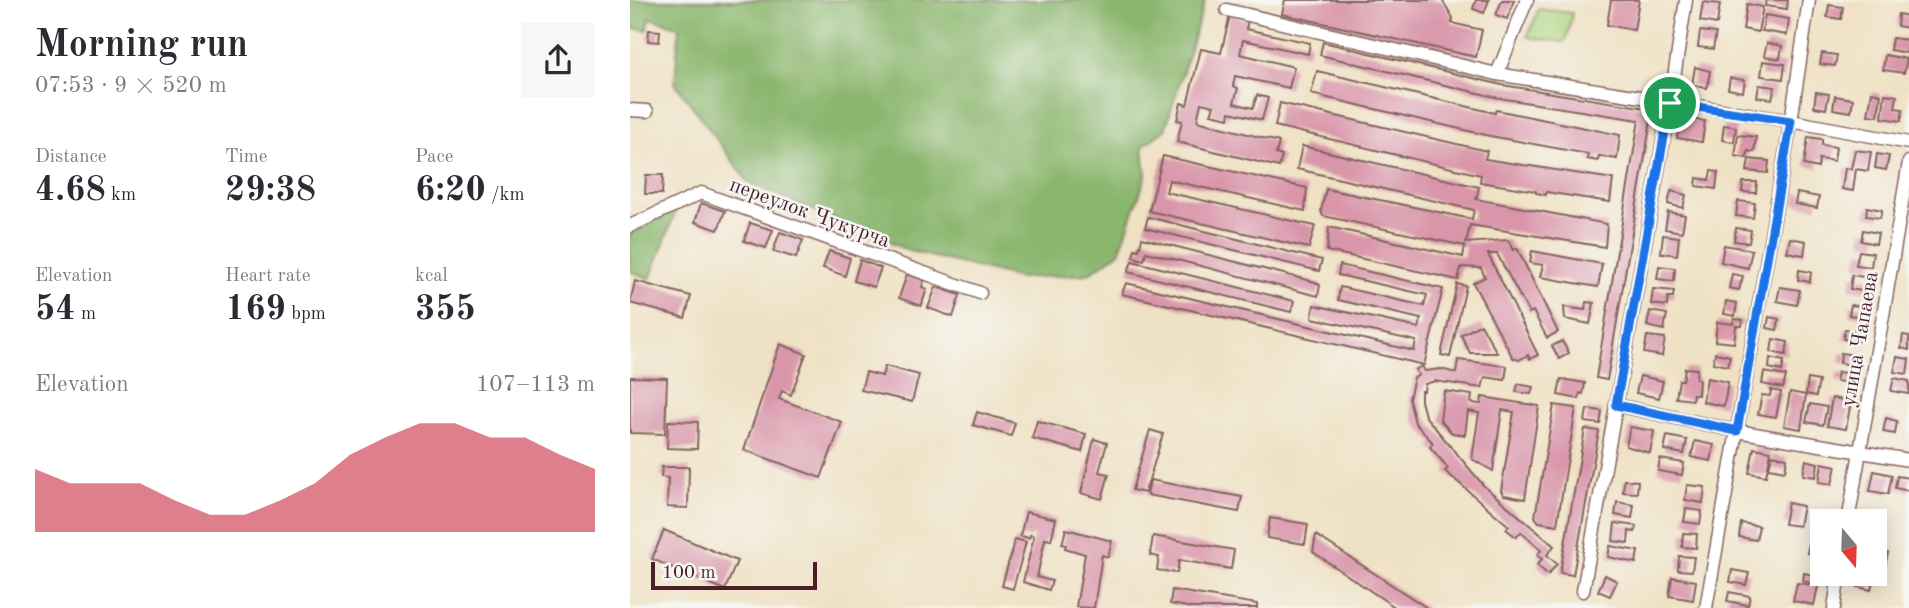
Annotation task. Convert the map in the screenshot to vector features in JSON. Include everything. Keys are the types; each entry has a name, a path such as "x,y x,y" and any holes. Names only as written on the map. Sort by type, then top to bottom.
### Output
{"street":[{"path":"1497,74 1527,0"},
{"path":"1583,591 1670,103 1685,0"},
{"path":"1706,608 1791,121 1809,0"},
{"path":"1227,10 1497,74 1791,121 1909,143"},
{"path":"630,110 647,111"},
{"name":"улица Чапаева","path":"1850,509 1909,162"},
{"name":"переулок Чукурча","path":"630,226 701,193 980,293"},
{"path":"1616,405 1737,431 1909,460"},
{"path":"1834,608 1837,586"}],"green space":[{"path":"630,0 1205,0 1165,130 1143,146 1146,176 1119,253 1088,274 1019,278 910,251 749,183 675,83 679,27 650,18 647,30 630,28"},
{"path":"1539,9 1572,13 1567,38 1563,42 1527,37"},
{"path":"677,208 650,279 630,271 630,235"}],"building":[{"path":"1285,0 1442,0 1453,18 1452,23 1482,30 1476,57 1282,14"},
{"path":"1476,0 1489,0 1484,13 1473,9"},
{"path":"1502,0 1514,0 1507,19 1496,15"},
{"path":"1611,0 1639,0 1634,30 1607,25"},
{"path":"1766,0 1788,0 1787,9 1765,6"},
{"path":"1703,2 1720,4 1717,24 1700,21"},
{"path":"1747,4 1763,7 1758,32 1743,29"},
{"path":"1829,5 1843,7 1841,19 1827,17"},
{"path":"1898,14 1909,16 1909,28 1897,26"},
{"path":"1230,15 1248,20 1246,29 1310,43 1308,54 1243,40 1240,54 1294,67 1289,88 1235,76 1233,86 1238,88 1234,103 1253,108 1257,95 1268,98 1262,120 1230,112 1229,118 1211,114 1214,106 1201,103 1197,121 1279,142 1276,154 1282,156 1279,167 1177,142 1182,121 1177,120 1181,103 1187,105 1201,49 1221,53"},
{"path":"1765,15 1789,19 1787,35 1762,31"},
{"path":"649,30 660,31 659,42 648,41"},
{"path":"1700,31 1716,33 1713,49 1698,47"},
{"path":"1892,38 1909,40 1907,53 1890,50"},
{"path":"1323,42 1502,85 1653,109 1607,380 1596,378 1639,120 1499,98 1320,55"},
{"path":"1767,43 1782,46 1780,59 1764,56"},
{"path":"1822,53 1837,55 1835,66 1820,64"},
{"path":"1885,55 1907,59 1904,73 1883,70"},
{"path":"1763,61 1785,64 1783,79 1761,76"},
{"path":"1695,67 1710,71 1707,88 1692,85"},
{"path":"1317,71 1495,113 1496,110 1620,135 1617,159 1599,156 1598,161 1587,159 1588,154 1490,136 1311,94"},
{"path":"1730,78 1745,80 1743,92 1728,89"},
{"path":"1759,85 1775,87 1772,99 1757,97"},
{"path":"1816,92 1829,94 1826,109 1814,107"},
{"path":"1872,92 1881,94 1878,116 1868,115"},
{"path":"1885,94 1897,96 1895,108 1903,109 1901,121 1882,118"},
{"path":"1835,96 1853,99 1851,112 1833,109"},
{"path":"1280,103 1487,151 1485,159 1613,179 1610,202 1546,192 1546,195 1480,182 1481,175 1275,126"},
{"path":"1680,118 1705,121 1702,142 1677,138"},
{"path":"1724,125 1736,127 1734,142 1722,140"},
{"path":"1738,135 1756,137 1754,152 1748,151 1747,158 1735,156"},
{"path":"1808,137 1822,139 1822,145 1836,147 1834,161 1819,159 1818,168 1804,165"},
{"path":"1302,146 1479,187 1476,199 1607,224 1605,247 1470,225 1466,243 1508,240 1514,250 1517,248 1558,332 1547,338 1533,311 1529,313 1497,254 1488,254 1538,355 1530,359 1528,355 1519,360 1513,358 1473,283 1485,277 1481,268 1461,267 1458,280 1327,251 1329,227 1463,257 1465,246 1323,216 1321,211 1326,189 1472,219 1474,210 1297,169"},
{"path":"1855,150 1871,152 1868,171 1856,169 1853,191 1842,189 1845,168 1851,169"},
{"path":"1877,154 1889,156 1886,170 1875,168"},
{"path":"1163,156 1307,188 1305,211 1169,180 1166,192 1315,226 1309,248 1149,211"},
{"path":"1749,159 1769,161 1768,173 1747,171"},
{"path":"1711,171 1718,172 1716,189 1696,186 1697,178 1709,180"},
{"path":"646,175 663,175 662,194 645,194"},
{"path":"1743,182 1757,182 1756,193 1742,192"},
{"path":"1671,191 1686,195 1683,208 1668,204"},
{"path":"1797,193 1819,197 1817,208 1795,204"},
{"path":"1738,201 1755,203 1753,218 1736,216"},
{"path":"701,203 725,211 718,230 695,222"},
{"path":"1867,207 1882,210 1880,218 1866,216"},
{"path":"1668,212 1685,215 1682,232 1665,229"},
{"path":"1148,217 1322,260 1319,271 1145,228"},
{"path":"750,223 773,230 766,248 744,241"},
{"path":"1736,228 1751,230 1749,243 1734,241"},
{"path":"1863,230 1878,233 1876,244 1861,241"},
{"path":"780,232 803,240 796,258 773,251"},
{"path":"1663,235 1679,237 1677,255 1661,253"},
{"path":"1142,238 1315,282 1320,285 1318,296 1146,252 1144,260 1133,257 1135,249 1139,250"},
{"path":"1790,238 1806,241 1804,255 1787,252"},
{"path":"1724,245 1752,250 1748,268 1721,262"},
{"path":"829,251 850,258 845,276 823,268"},
{"path":"1532,251 1602,264 1598,287 1540,277 1543,265 1530,263"},
{"path":"1859,251 1873,253 1871,267 1856,265"},
{"path":"860,260 881,268 874,287 854,281"},
{"path":"1132,261 1294,301 1291,312 1128,272"},
{"path":"1340,265 1443,289 1424,365 1122,294 1126,283 1414,351 1416,341 1312,318 1314,305 1419,328 1421,319 1338,300 1340,287 1424,306 1427,295 1338,275"},
{"path":"1659,266 1675,268 1674,281 1657,279"},
{"path":"1799,270 1811,272 1810,282 1798,280"},
{"path":"907,274 924,280 922,287 927,289 921,306 899,298"},
{"path":"1732,274 1743,276 1739,290 1729,288"},
{"path":"1852,275 1870,278 1867,292 1850,289"},
{"path":"635,281 691,296 685,318 630,303"},
{"path":"1457,284 1466,286 1450,357 1441,355"},
{"path":"936,287 960,295 953,317 928,308"},
{"path":"1780,287 1800,290 1797,305 1777,301"},
{"path":"1653,289 1674,291 1673,297 1668,297 1667,306 1651,304"},
{"path":"1726,301 1737,303 1735,316 1724,314"},
{"path":"1586,302 1594,303 1590,324 1565,319 1564,307 1585,310"},
{"path":"1851,305 1864,307 1862,317 1849,315"},
{"path":"1650,311 1667,314 1664,330 1647,326"},
{"path":"1769,317 1779,319 1777,330 1767,328"},
{"path":"1734,319 1743,320 1742,326 1736,326 1734,343 1715,341 1717,322 1733,324"},
{"path":"1481,324 1497,353 1470,353 1461,335"},
{"path":"1845,329 1859,331 1858,341 1843,339"},
{"path":"1903,335 1909,336 1909,350 1901,348"},
{"path":"1647,336 1665,338 1662,356 1644,353"},
{"path":"1773,339 1788,342 1786,355 1771,352"},
{"path":"1562,341 1569,353 1559,359 1552,346"},
{"path":"780,344 806,354 791,395 782,391 779,399 842,422 821,478 744,450"},
{"path":"1715,353 1730,356 1728,366 1713,363"},
{"path":"1841,353 1855,355 1854,365 1840,363"},
{"path":"1897,357 1909,359 1907,374 1894,372"},
{"path":"1770,358 1784,361 1782,371 1769,368"},
{"path":"1458,360 1507,366 1505,380 1485,377 1482,388 1435,381 1425,384 1424,391 1421,391 1421,401 1425,416 1484,486 1554,546 1547,555 1557,564 1548,575 1537,565 1542,559 1537,555 1541,550 1521,532 1516,537 1506,529 1509,526 1445,471 1448,468 1430,447 1433,443 1415,423 1409,399 1414,378 1419,375 1415,370 1422,366 1425,371 1441,369 1456,373"},
{"path":"885,366 919,375 912,402 861,390 866,372 882,376"},
{"path":"1685,368 1697,369 1698,395 1693,394 1692,400 1676,398 1679,380 1683,380"},
{"path":"1764,372 1786,376 1783,388 1762,384"},
{"path":"1838,372 1852,374 1851,383 1836,381"},
{"path":"1640,376 1663,381 1659,398 1636,393"},
{"path":"630,377 667,378 665,434 630,433"},
{"path":"1707,378 1728,382 1724,406 1703,402"},
{"path":"1894,378 1909,381 1909,394 1891,391"},
{"path":"1561,379 1585,383 1579,399 1558,395"},
{"path":"1808,379 1819,381 1816,396 1806,394"},
{"path":"1518,384 1533,387 1531,394 1516,392"},
{"path":"1771,390 1781,392 1776,417 1758,414 1762,395 1770,396"},
{"path":"1444,391 1472,395 1471,403 1481,404 1482,397 1539,406 1525,499 1504,495 1501,491 1514,412 1502,410 1493,471 1472,459 1479,413 1468,411 1465,435 1452,433 1440,420"},
{"path":"1790,392 1806,395 1801,429 1784,426"},
{"path":"1832,398 1851,401 1846,429 1827,426"},
{"path":"1810,404 1827,407 1823,425 1806,422"},
{"path":"1554,405 1576,408 1557,525 1539,522 1535,517"},
{"path":"1587,409 1602,411 1600,424 1585,422"},
{"path":"977,412 1015,423 1011,436 973,425"},
{"path":"1886,418 1897,421 1895,434 1883,432"},
{"path":"668,421 698,422 697,449 667,448"},
{"path":"1037,421 1086,434 1082,452 1032,438"},
{"path":"1630,427 1654,431 1650,453 1626,446"},
{"path":"1585,429 1599,431 1573,575 1560,573"},
{"path":"1150,430 1163,434 1145,493 1132,490"},
{"path":"1667,436 1687,440 1684,454 1664,450"},
{"path":"1094,439 1107,443 1099,472 1109,474 1102,499 1081,493"},
{"path":"1695,441 1714,445 1711,461 1691,457"},
{"path":"1754,448 1771,451 1766,476 1749,473"},
{"path":"1772,455 1787,458 1785,471 1769,468"},
{"path":"1660,459 1684,463 1682,475 1658,471"},
{"path":"1806,460 1818,463 1816,477 1803,475"},
{"path":"1822,463 1836,466 1832,484 1819,482"},
{"path":"662,467 689,467 688,508 667,507 668,478 661,477"},
{"path":"1874,471 1892,475 1888,494 1870,491"},
{"path":"1897,476 1909,478 1909,491 1895,488"},
{"path":"1150,480 1242,497 1239,512 1147,495"},
{"path":"1624,480 1638,481 1637,493 1623,492"},
{"path":"1687,485 1705,487 1703,503 1685,500"},
{"path":"1617,502 1634,505 1632,518 1615,515"},
{"path":"1788,503 1803,506 1799,526 1784,524"},
{"path":"1686,509 1702,511 1700,524 1684,522"},
{"path":"1026,512 1056,519 1051,540 1045,539 1037,577 1052,581 1049,590 1023,582 1034,536 1020,536"},
{"path":"1270,518 1308,524 1305,544 1267,538"},
{"path":"1615,523 1636,526 1635,532 1629,531 1628,543 1613,541"},
{"path":"1741,523 1759,526 1756,540 1739,537"},
{"path":"1066,529 1112,541 1108,557 1102,555 1094,608 1076,607 1085,554 1065,548 1066,545 1062,544"},
{"path":"664,530 737,561 725,590 652,559"},
{"path":"1683,533 1697,534 1696,548 1682,547"},
{"path":"1316,535 1427,608 1396,608 1313,552"},
{"path":"1153,536 1234,550 1231,569 1179,560 1177,573 1157,570 1159,557 1150,555"},
{"path":"1015,539 1026,542 1013,589 1002,586"},
{"path":"1610,546 1638,551 1636,563 1608,557"},
{"path":"1679,556 1694,557 1692,571 1678,570"},
{"path":"1732,570 1749,573 1746,585 1730,582"},
{"path":"1804,573 1810,574 1810,583 1803,581"},
{"path":"1605,575 1617,581 1610,596 1598,591"},
{"path":"1672,577 1696,581 1693,600 1669,596"},
{"path":"1797,583 1818,586 1814,605 1793,601"},
{"path":"1858,586 1872,586 1871,590"},
{"path":"1172,590 1257,604 1257,608 1193,608 1170,604"},
{"path":"1729,592 1750,596 1748,605 1727,601"}],"route":[{"path":"1670,103 1791,121 1737,431 1616,405 1670,103"}]}
